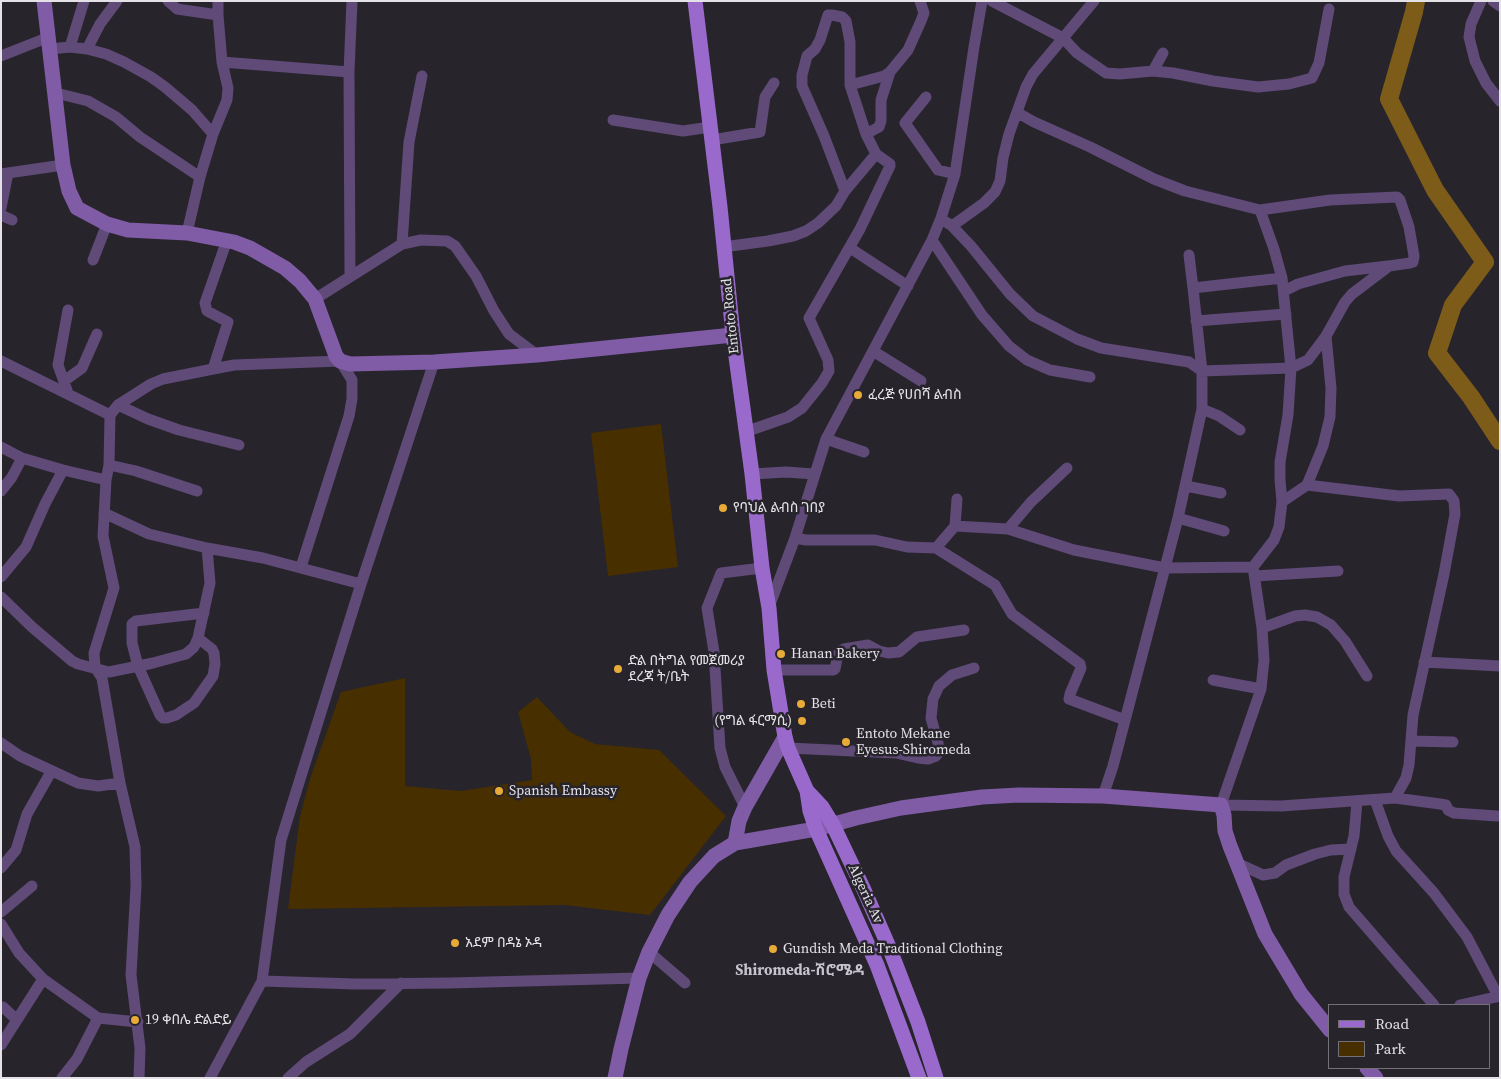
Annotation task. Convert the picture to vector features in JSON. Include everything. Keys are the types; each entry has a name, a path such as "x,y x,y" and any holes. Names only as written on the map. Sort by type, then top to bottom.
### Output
{"main road":[{"name":"Entoto Road","path":"695,1 733,335 752,474 762,568 769,608 774,670 787,743 807,791"},
{"name":"Algeria Av","path":"807,791 822,807 833,825 889,947 918,1022 936,1078"},
{"name":"Algeria Av","path":"807,791 810,811 816,829 877,965 919,1078"}],"street":[{"path":"44,1 63,165 70,191 78,208 107,224 137,232 187,233 227,240 250,248 291,273 314,299 336,356 352,380 352,399 349,416 301,567"},
{"path":"70,47 84,1"},
{"path":"87,49 100,24 117,1"},
{"path":"168,1 177,9 218,15"},
{"path":"187,233 200,178 228,95 222,62 218,1"},
{"path":"350,276 349,72 352,1"},
{"path":"850,85 884,76 890,72 908,50 921,21 924,13 920,1"},
{"path":"769,608 795,538 826,439 932,240 941,218 955,174 982,1"},
{"path":"992,1 1064,38 1077,53 1106,73 1120,74 1153,71 1258,86 1289,84 1312,78 1319,63 1329,9"},
{"path":"952,226 984,203 995,192 1000,181 1009,134 1026,87 1033,74 1094,1"},
{"path":"1480,1 1471,24 1469,38 1475,61 1482,76 1500,101"},
{"path":"1493,1 1500,6"},
{"path":"745,432 788,417 802,408 822,383 830,366 809,318 850,248 890,166 890,164 876,154 866,134 850,85 850,42 846,21 842,17 828,15 820,40 815,49 807,56 802,75 802,86 824,136 845,192"},
{"path":"1,56 50,43 106,54 152,77 192,110 214,134"},
{"path":"1153,71 1163,53"},
{"path":"222,62 349,72"},
{"path":"866,134 879,127 881,121 881,100 890,72"},
{"path":"402,244 409,142 422,76"},
{"path":"613,120 683,131 711,133 760,132 765,97 774,83"},
{"path":"56,93 88,101 116,118 140,137 200,178"},
{"path":"926,97 904,123 938,170 955,174"},
{"path":"1018,113 1154,179 1185,192 1260,210 1330,200 1397,197 1400,200 1409,227 1414,256 1413,262 1346,271 1298,284 1284,291"},
{"path":"724,246 793,236 806,231 818,223 836,206 876,154"},
{"path":"1,208 5,174 63,165"},
{"path":"1260,210 1282,278 1292,368 1288,414 1280,462 1282,502 1279,527 1274,540 1254,572 1262,628 1264,660 1261,689 1221,805 1225,831 1265,934 1301,994 1328,1028"},
{"path":"1,214 12,220"},
{"path":"941,218 952,226 971,246 1010,294 1033,316 1077,339 1101,348 1189,362 1202,371 1292,368 1308,360 1326,336 1345,302 1352,294 1389,266"},
{"path":"93,260 107,224"},
{"path":"213,369 228,322 210,314 206,309 206,303 227,240"},
{"path":"314,299 402,244 422,240 446,241 455,246 476,276 494,311 509,334 537,355"},
{"path":"932,240 982,315 1009,346 1028,360 1050,370 1090,377"},
{"path":"850,248 908,286"},
{"path":"1103,796 1178,518 1202,409 1202,371 1189,255"},
{"path":"1193,288 1282,278"},
{"path":"68,310 58,358 58,365 68,393"},
{"path":"1196,321 1286,314"},
{"path":"64,381 82,368 97,334"},
{"path":"139,1078 140,1048 138,1022 134,1007 131,976 136,886 135,847 120,783 102,678 95,667 94,648 114,594 104,548 104,513 106,480 109,466 110,415 118,405 151,384 163,379 234,365 340,361 350,364 434,362 537,355 733,335"},
{"path":"1282,502 1307,486 1323,446 1330,417 1331,388 1326,336"},
{"path":"873,351 921,381"},
{"path":"1,360 110,415"},
{"path":"210,1078 262,981 281,840 361,584 434,362"},
{"path":"118,405 148,419 179,430 239,445"},
{"path":"1202,409 1219,416 1240,430"},
{"path":"826,439 864,452"},
{"path":"1,447 22,458 106,480"},
{"path":"1,491 12,477 22,458"},
{"path":"109,466 136,471 196,491"},
{"path":"1008,529 1031,502 1067,468"},
{"path":"1,577 26,547 63,470"},
{"path":"752,474 786,472 814,474"},
{"path":"1186,486 1221,492"},
{"path":"1307,486 1399,496 1449,494 1454,501 1455,514 1413,715 1410,765 1406,778 1395,798"},
{"path":"936,548 955,526 958,499"},
{"path":"104,513 149,534 207,548 263,558 361,584"},
{"path":"1178,518 1224,531"},
{"path":"955,526 1008,529 1074,550 1165,568 1254,572 1338,570"},
{"path":"795,538 806,540 875,540 906,547 936,548 994,585 1012,614 1080,664 1081,668 1069,699 1125,720"},
{"path":"1,597 32,627 72,661 109,672 138,666 186,654 194,647 198,638 210,583 207,548"},
{"path":"745,807 725,767 720,748 714,652 707,608 721,573 762,568"},
{"path":"198,638 212,649 214,653 213,676 194,703 176,715 167,718 160,715 138,666 132,643 132,624 133,622 204,612"},
{"path":"1262,628 1295,616 1317,617 1331,625 1367,676"},
{"path":"774,670 833,670 835,669 840,650 868,645 879,652 899,652 917,638 964,630"},
{"path":"1424,662 1500,666"},
{"path":"735,843 739,821 745,807 787,743 896,753 928,759 936,756 939,752 931,718 933,699 939,686 952,675 974,668"},
{"path":"1214,680 1261,689"},
{"path":"1411,741 1452,742"},
{"path":"1,743 20,756 51,772 88,785 120,783"},
{"path":"1,868 16,850 27,814 51,772"},
{"path":"615,1078 638,978 649,952 668,915 690,882 714,856 735,843 816,829 901,808 974,798 1019,795 1103,796 1221,805 1281,806 1395,798 1446,805 1448,810 1454,813 1497,816"},
{"path":"1375,800 1388,836 1396,851 1434,894 1467,937 1499,996 1464,1004"},
{"path":"1357,802 1354,836 1344,877 1344,894 1348,908 1433,1004"},
{"path":"1237,863 1263,875 1274,873 1286,865 1315,854 1331,850 1350,850"},
{"path":"1,912 32,886"},
{"path":"1,924 19,953 43,979 98,1018 138,1022"},
{"path":"649,952 685,983"},
{"path":"262,981 401,983 638,978"},
{"path":"1,1044 43,979"},
{"path":"288,1078 306,1062 350,1034 401,983"},
{"path":"3,1007 17,1020"},
{"path":"62,1078 76,1059 98,1018"},
{"path":"1367,1069 1376,1078"}],"green space":[{"path":"661,424 678,567 608,576 591,433"},
{"path":"405,678 405,786 461,791 532,780 531,759 518,712 537,697 570,732 595,744 659,750 726,816 650,915 564,905 288,909 300,816 310,779 341,692"}],"waterway":[{"path":"1416,1 1389,99 1435,190 1485,262 1453,305 1437,353 1471,397 1500,441"}],"place":[{"name":"ፈረጅ የሀበሻ ልብስ","path":"858,395"},
{"name":"የባህል ልብስ ገበያ","path":"723,508"},
{"name":"Hanan Bakery","path":"781,654"},
{"name":"ድል በትግል የመጀመሪያ ደረጃ ት/ቤት","path":"618,669"},
{"name":"Beti","path":"801,704"},
{"name":"(የግል ፋርማሲ)","path":"802,721"},
{"name":"Entoto Mekane Eyesus-Shiromeda","path":"846,742"},
{"name":"Spanish Embassy","path":"499,791"},
{"name":"አደም በዳኔ ኦዳ","path":"455,943"},
{"name":"Gundish Meda Traditional Clothing","path":"773,949"},
{"name":"19 ቀበሌ ድልድይ","path":"135,1020"}],"district":[{"name":"Shiromeda-ሽሮሜዳ","path":"800,971"}]}
